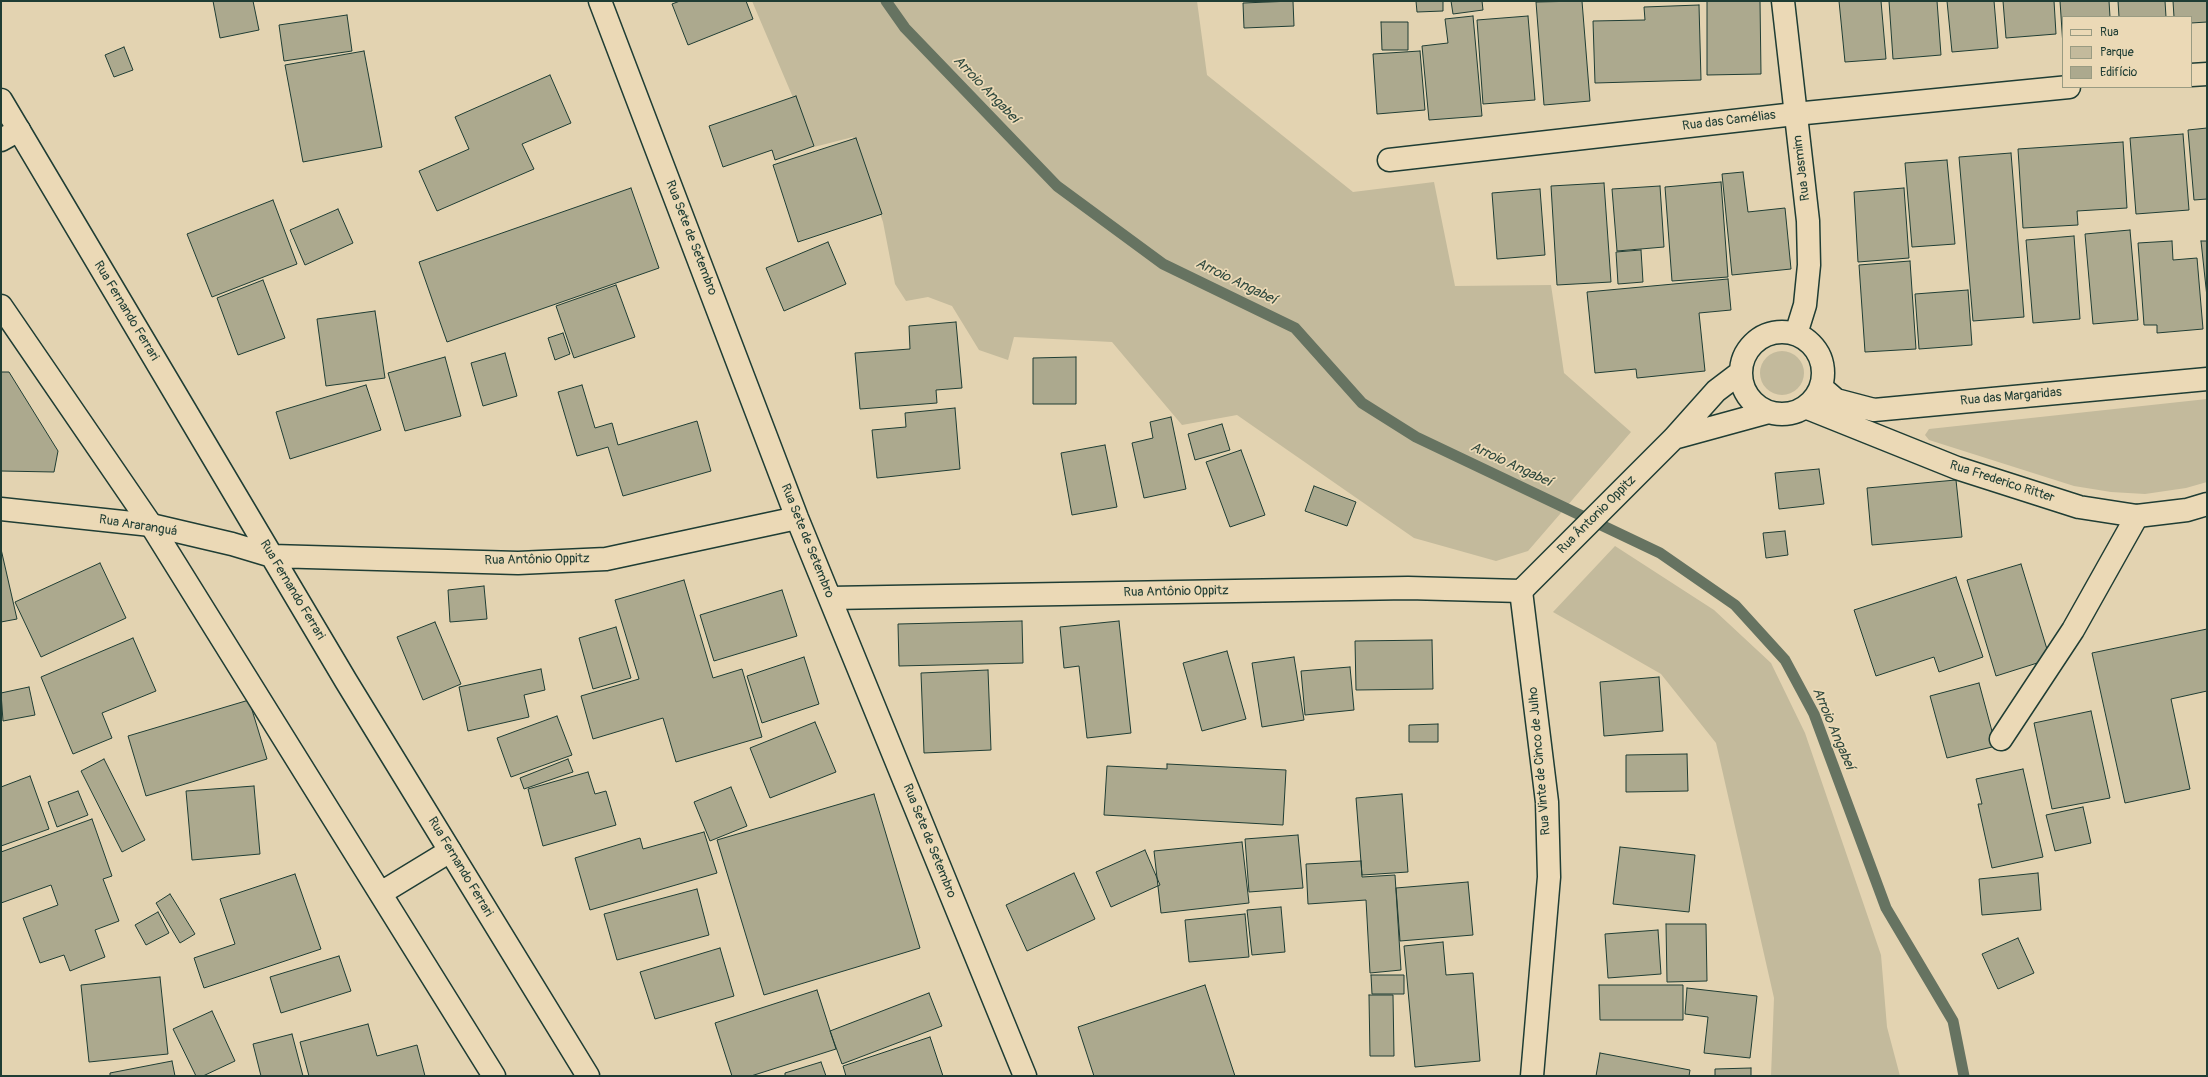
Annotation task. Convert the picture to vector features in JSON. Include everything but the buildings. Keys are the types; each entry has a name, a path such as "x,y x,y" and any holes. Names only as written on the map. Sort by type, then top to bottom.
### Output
{"street":[{"name":"Rua Sete de Setembro","path":"600,1 797,518 1025,1076"},
{"name":"Rua Jasmim","path":"1783,1 1808,221 1809,265 1805,305 1796,334"},
{"path":"2192,75 2207,74"},
{"name":"Rua das Camélias","path":"1389,160 1795,114 2062,88"},
{"name":"Rua Fernando Ferrari","path":"1,100 10,135 272,556 588,1076"},
{"path":"1,306 151,525 494,1076"},
{"path":"1780,332 1796,334 1814,346 1820,355 1823,370 1821,386 1812,402 1805,407 1787,414 1768,412 1757,406 1748,396 1742,384 1740,372 1742,361 1747,351 1763,335 1780,332"},
{"name":"Rua Ântonio Oppitz","path":"1521,591 1674,438 1716,391 1740,372"},
{"name":"Rua das Margaridas","path":"1821,386 1836,400 1874,410 2207,379"},
{"name":"Rua Frederico Ritter","path":"1805,407 1957,468 2078,507 2137,516 2187,510 2207,504"},
{"name":"Rua Ântonio Oppitz","path":"1674,438 1768,412"},
{"name":"Rua Araranguá","path":"1,509 151,525 232,544 272,556"},
{"path":"2001,739 2073,630 2137,516"},
{"name":"Rua Antônio Oppitz","path":"272,556 518,563 606,559 797,518"},
{"name":"Rua Antônio Oppitz","path":"830,598 1408,588 1521,591"},
{"name":"Rua Vinte de Cinco de Julho","path":"1521,591 1547,802 1548,862 1532,1076"},
{"path":"381,893 450,850"}],"green space":[{"path":"752,1 1197,1 1207,75 1353,192 1434,182 1455,286 1551,285 1564,373 1631,432 1528,551 1496,561 1414,538 1237,415 1182,425 1112,342 1014,337 1008,360 979,350 952,306 928,297 906,301 895,284 883,222 853,137 814,147"},
{"path":"1778,351 1786,351 1798,357 1804,369 1804,377 1798,389 1786,395 1778,395 1766,389 1760,377 1760,369 1766,357"},
{"path":"2207,399 2207,482 2186,488 2145,494 2111,492 2074,486 1929,440 1925,435 1929,429"},
{"path":"1615,546 1714,610 1771,663 1805,733 1881,955 1887,1027 1900,1076 1771,1076 1774,998 1716,743 1661,674 1553,612"}],"waterway":[{"name":"Arroio Angabeí","path":"886,1 905,28 1057,186 1163,264 1295,328 1362,403 1416,437 1660,553 1735,605 1785,660 1814,714 1886,908 1953,1021 1964,1076"}]}
